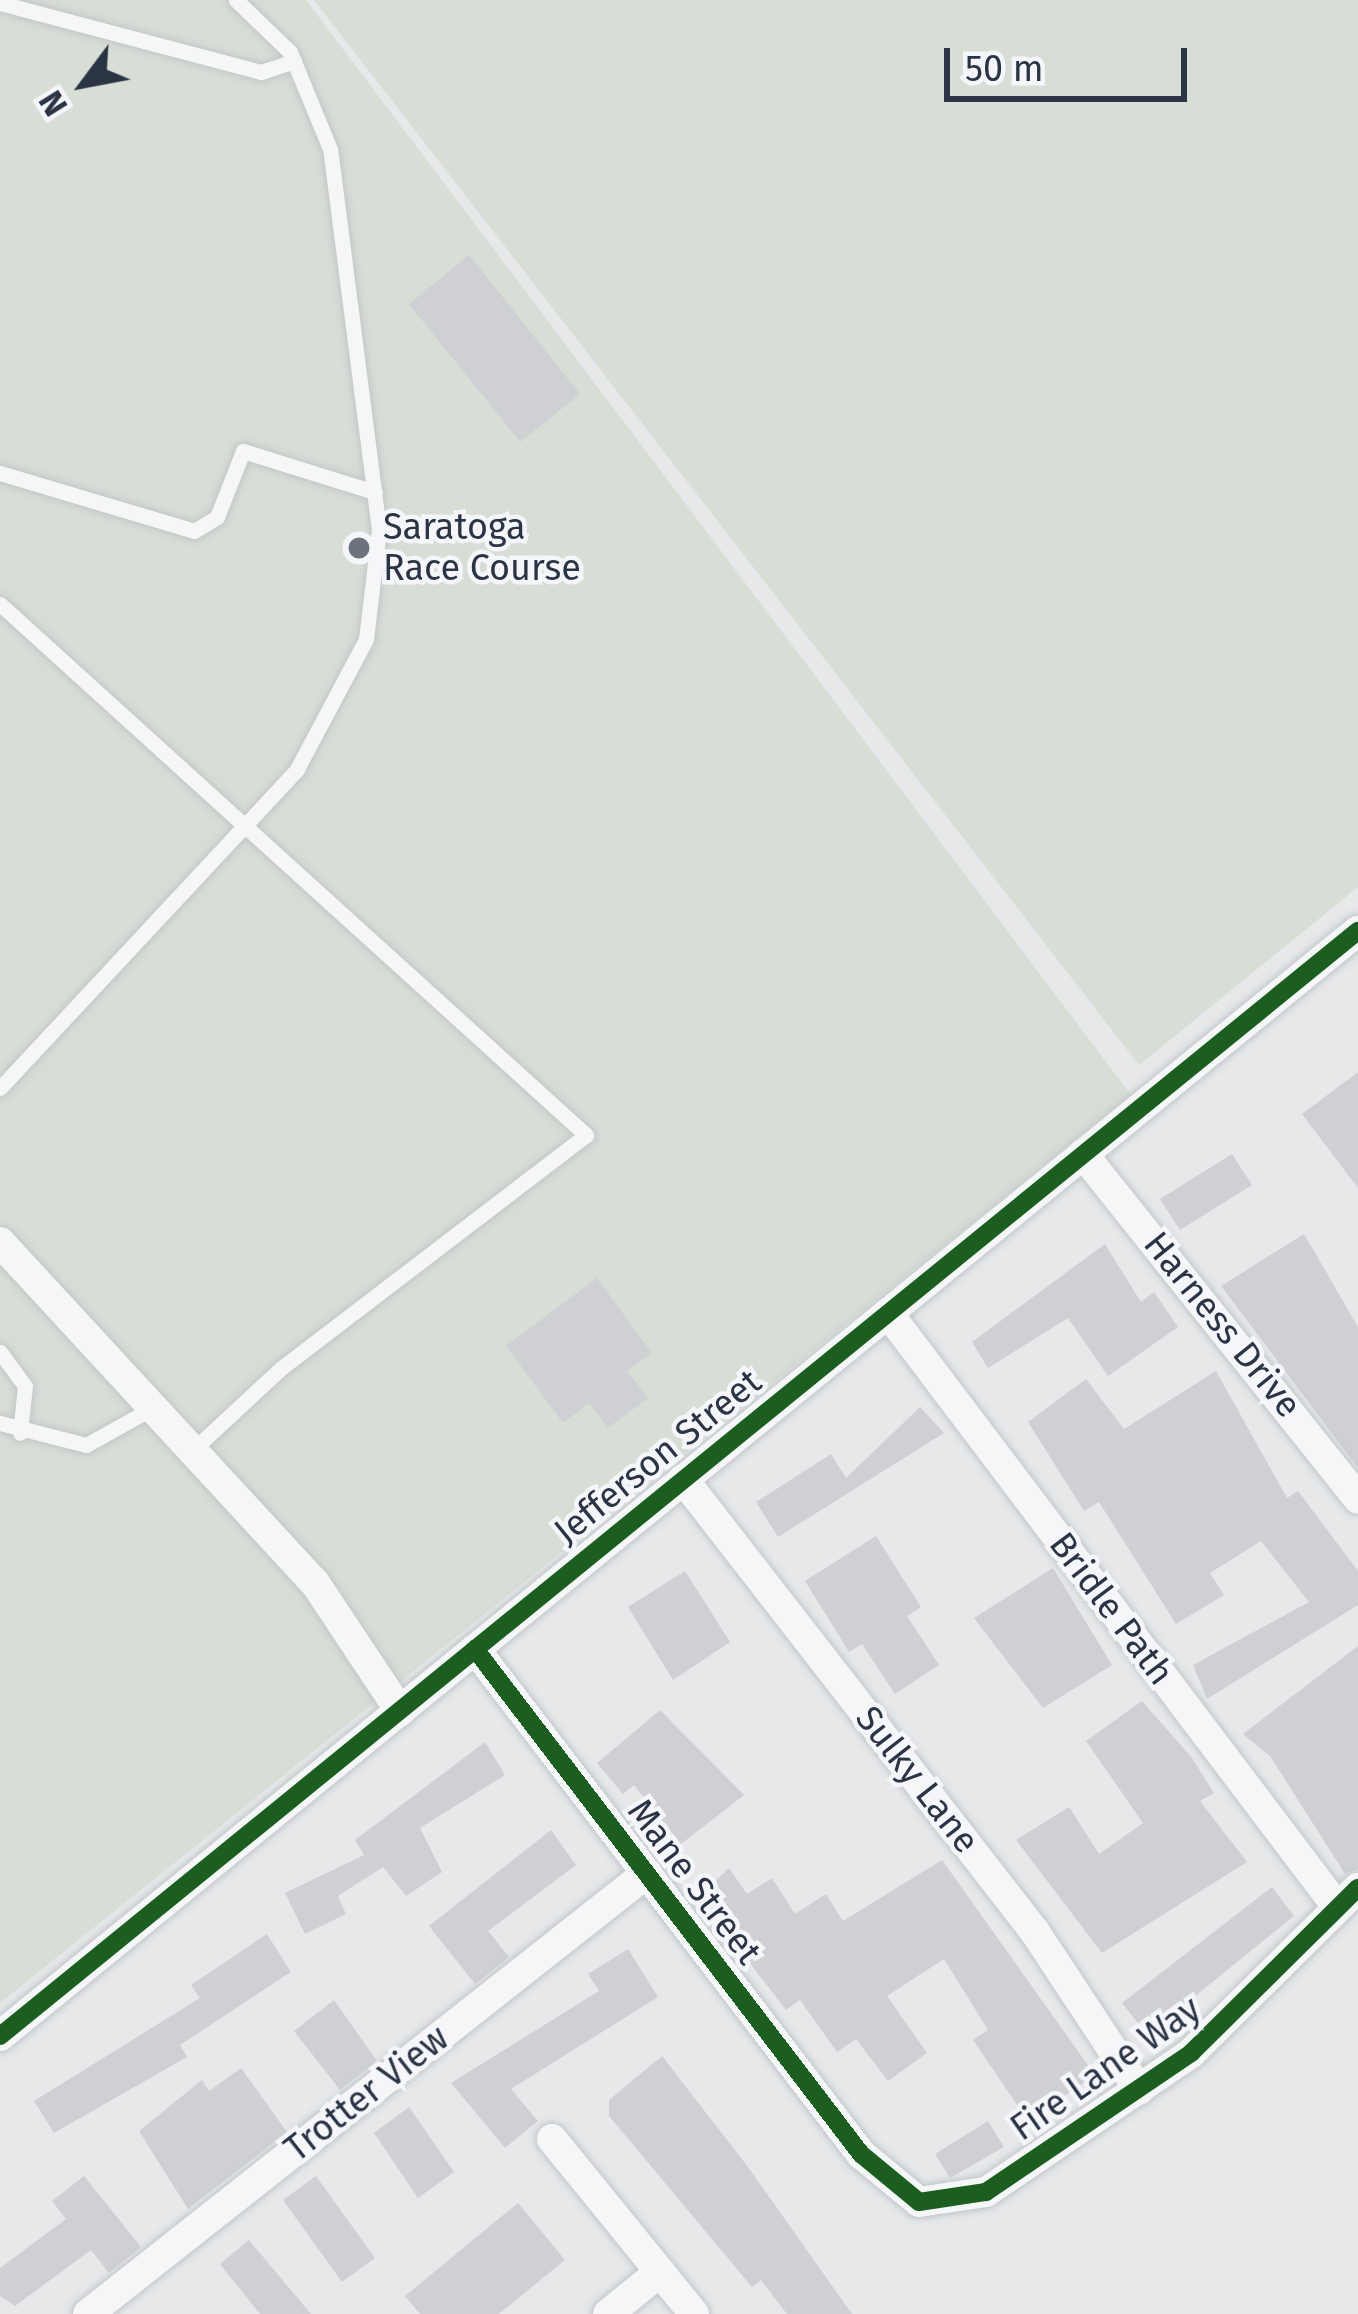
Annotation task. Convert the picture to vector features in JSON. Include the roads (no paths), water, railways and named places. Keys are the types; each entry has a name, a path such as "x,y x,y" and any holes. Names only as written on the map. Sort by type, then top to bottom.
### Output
{"street":[{"name":"Jefferson Street","path":"0,2036 1356,935"},
{"name":"Harness Drive","path":"1083,1154 1358,1499"},
{"path":"0,1242 148,1410 197,1446 315,1583 400,1712"},
{"name":"Bridle Path","path":"888,1312 1347,1896"},
{"name":"Sulky Lane","path":"683,1479 1035,1932 1139,2090"},
{"name":"Mane Street","path":"475,1649 861,2154"},
{"name":"Trotter View","path":"88,2314 646,1874"},
{"name":"Fire Lane Way","path":"861,2154 919,2202 965,2202 1139,2090 1245,2010 1347,1896"},
{"path":"552,2139 694,2314"},
{"path":"608,2314 660,2272"}],"lane":[{"path":"0,1088 297,769 366,639 375,492 330,149 294,61 236,0"},
{"path":"0,3 261,72 294,61"},
{"path":"0,473 194,531 217,518 243,451 375,492"},
{"path":"0,604 586,1135 280,1369 197,1446"},
{"path":"0,1352 26,1386 20,1432"},
{"path":"0,1423 20,1432 86,1445 148,1410"}],"place":[{"name":"Saratoga Race Course","path":"359,548"}]}
